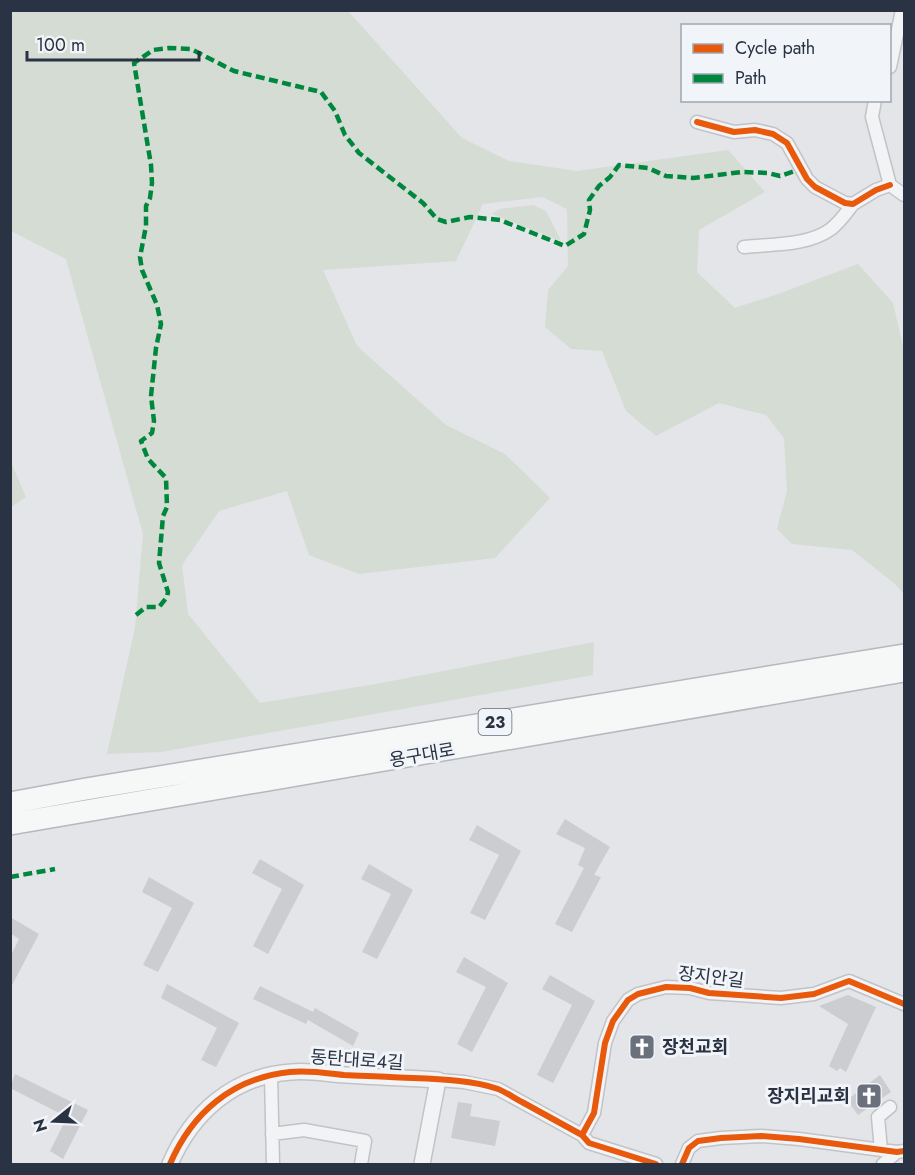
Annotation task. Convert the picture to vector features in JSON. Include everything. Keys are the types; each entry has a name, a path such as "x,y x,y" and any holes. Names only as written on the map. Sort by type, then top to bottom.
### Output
{"highway":[{"path":"858,662 904,650"},
{"name":"용구대로","path":"10,803 904,656"},
{"name":"용구대로","path":"10,824 904,670"}],"street":[{"path":"891,63 902,10"},
{"path":"875,102 872,117 890,185 904,195"},
{"path":"697,122 734,132 755,130 773,134 787,142 807,178 815,187 845,203 853,204"},
{"path":"744,247 807,240 830,230 853,204 876,190 890,185"},
{"name":"장지안길","path":"582,1135 594,1113 605,1043 609,1032 628,1000 638,994 666,987 690,988 709,993 781,998 814,994 849,981 904,1004"},
{"name":"동탄대로4길","path":"171,1164 179,1143 195,1121 211,1105 247,1083 271,1075 315,1071 438,1080"},
{"path":"271,1075 273,1164"},
{"path":"422,1164 438,1080 498,1089 582,1135 589,1143 656,1164"},
{"path":"881,1150 878,1117 890,1107"},
{"path":"272,1134 304,1130 365,1142 361,1164"},
{"path":"682,1164 689,1148 698,1141 721,1138 761,1136 901,1151"},
{"path":"883,1164 901,1151"}],"shaded area":[{"path":"10,11 348,11 462,138 509,161 577,171 728,150 765,192 699,230 697,272 735,308 858,264 893,303 904,351 904,594 894,583 852,550 792,544 777,529 787,491 784,438 766,415 719,403 656,436 626,411 602,351 571,349 545,327 548,290 568,266 567,209 543,197 483,204 456,261 323,270 357,346 446,425 505,454 550,498 495,558 359,574 309,555 287,491 219,511 182,565 188,614 260,703 376,684 594,642 593,675 161,752 107,754 135,628 143,534 66,259 11,231"},
{"path":"533,205 546,211 561,241 492,214 499,209"},
{"path":"10,460 26,497 11,507 10,507"}],"building":[{"path":"565,819 610,847 594,875 601,877 572,932 555,924 584,868 578,865 585,848 556,834"},
{"path":"477,825 521,851 485,920 470,913 499,855 469,840"},
{"path":"260,859 304,885 268,954 253,946 282,889 252,873"},
{"path":"369,864 413,890 377,959 362,952 391,894 361,879"},
{"path":"149,877 194,903 158,972 143,965 172,908 142,892"},
{"path":"10,917 39,934 10,989 10,957 19,939 10,933"},
{"path":"464,957 508,983 472,1052 457,1044 486,987 456,972"},
{"path":"550,975 595,1001 553,1083 537,1075 572,1005 542,989"},
{"path":"167,984 239,1023 216,1067 201,1060 217,1028 161,998"},
{"path":"260,986 313,1012 315,1008 359,1033 353,1046 308,1020 306,1024 253,999"},
{"path":"848,995 876,1007 846,1072 840,1068 837,1071 829,1066 848,1024 819,1006"},
{"path":"15,1074 88,1110 63,1159 50,1151 67,1117 10,1088"},
{"name":"장지리교회","path":"880,1075 891,1092 858,1115 847,1100"},
{"path":"458,1102 472,1104 470,1116 500,1121 495,1146 451,1138"}],"marked path":[{"path":"136,615 146,607 159,607 168,592 159,563 163,516 167,507 166,478 148,459 141,441 152,433 154,421 151,396 161,324 157,305 142,270 140,257 146,226 146,206 150,198 152,183 134,63 153,50 191,49 234,71 321,92 335,111 345,135 359,153 423,203 437,219 446,222 470,217 500,220 565,246 584,234 590,210 589,200 619,165 648,168 666,176 693,178 742,172 780,176 801,169"},
{"path":"10,877 55,869"}],"cycle path":[{"path":"697,122 734,132 755,130 773,134 787,143 807,179 815,187 845,203 853,204 876,190 890,185"},
{"path":"656,1164 589,1143 582,1135 594,1113 605,1043 613,1021 628,1000 638,994 666,987 690,988 709,993 781,998 814,994 849,981 904,1004"},
{"path":"170,1164 190,1129 216,1101 250,1082 297,1071 445,1080 486,1085 504,1092 582,1135"},
{"path":"682,1164 689,1148 698,1141 721,1138 761,1136 904,1151"}],"place":[{"name":"장천교회","path":"642,1047"},
{"name":"장지리교회","path":"869,1096"}]}
